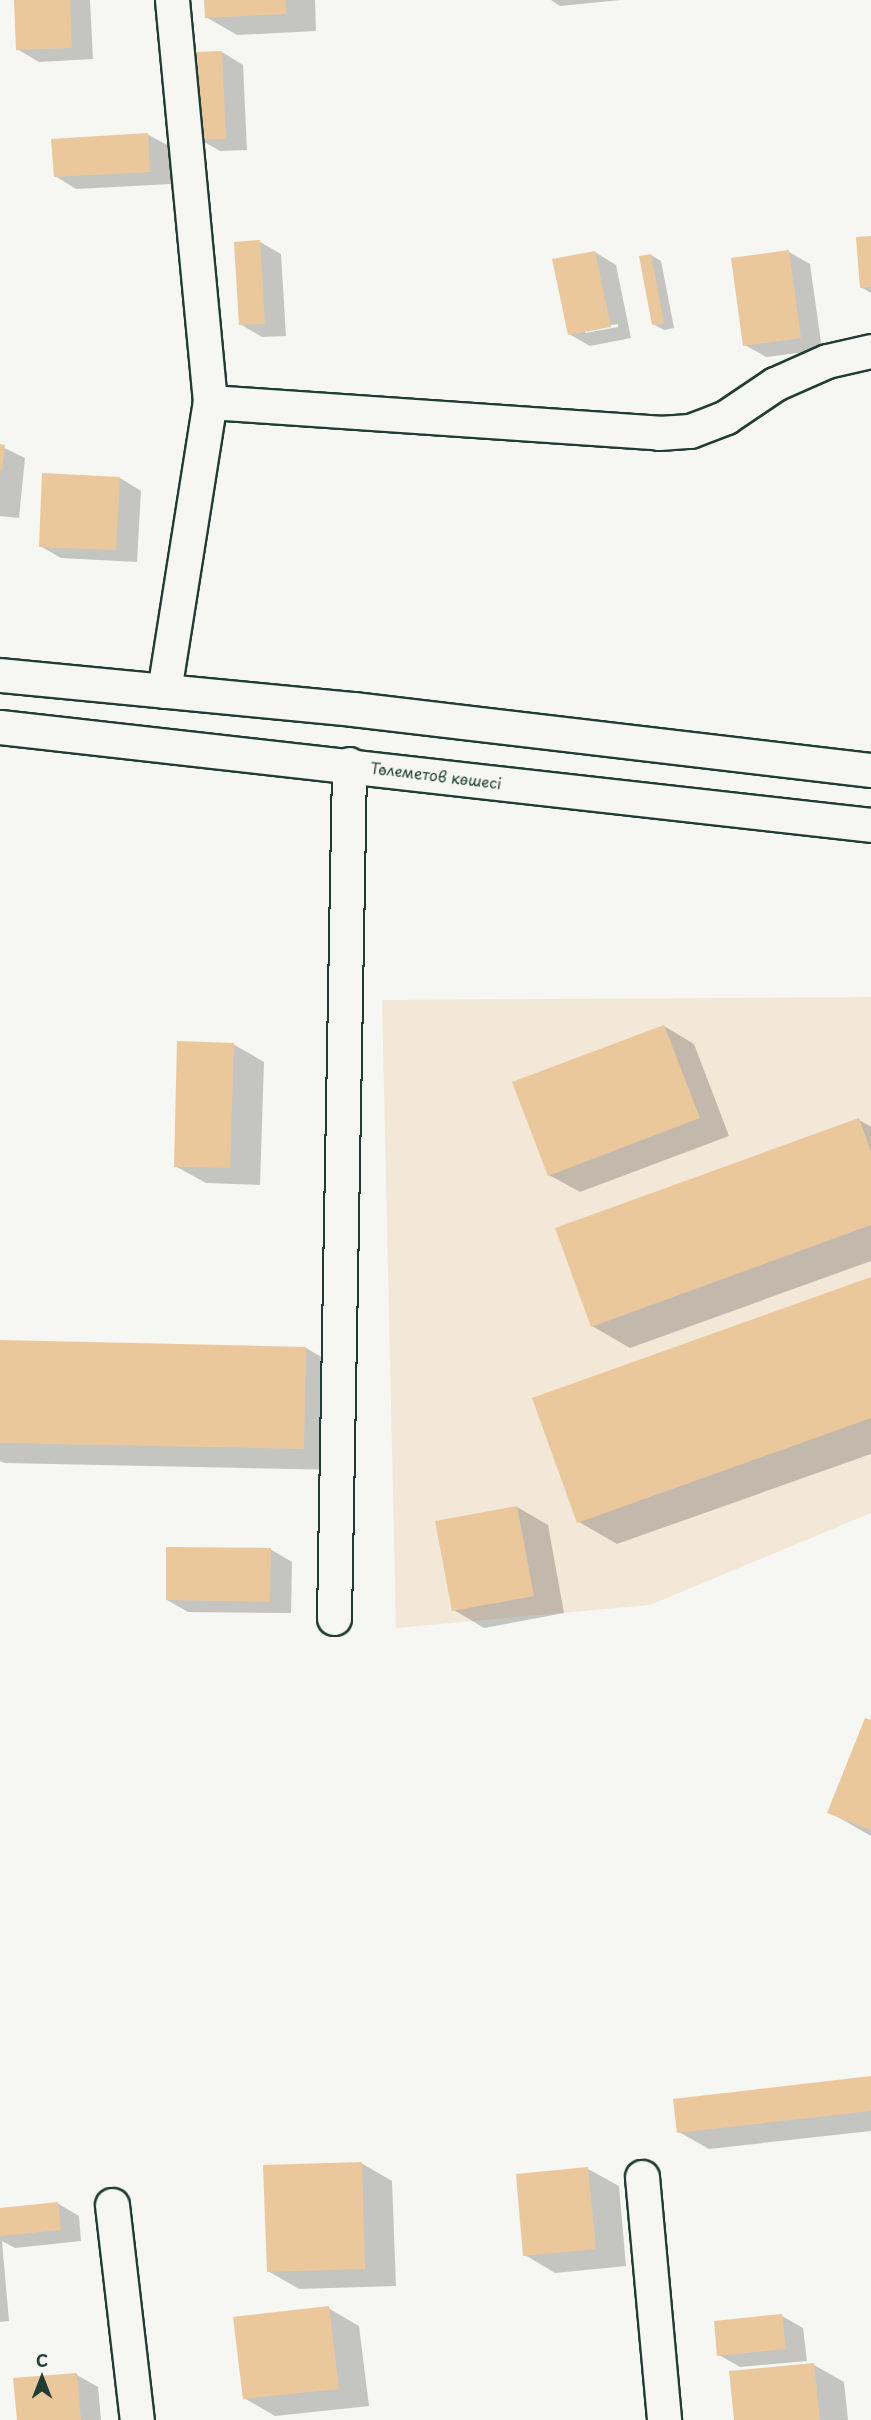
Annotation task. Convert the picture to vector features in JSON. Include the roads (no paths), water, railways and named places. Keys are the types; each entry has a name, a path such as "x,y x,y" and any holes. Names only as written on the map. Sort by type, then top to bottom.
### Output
{"street":[{"path":"164,691 210,402 172,0"},
{"path":"210,402 595,432 669,433 690,431 726,417 775,384 827,361 871,351"},
{"path":"0,675 353,709 871,770"},
{"name":"Төлеметов көшесі","path":"0,727 871,825"},
{"path":"334,1618 349,765"},
{"path":"642,2177 664,2420"},
{"path":"112,2205 137,2420"}]}
